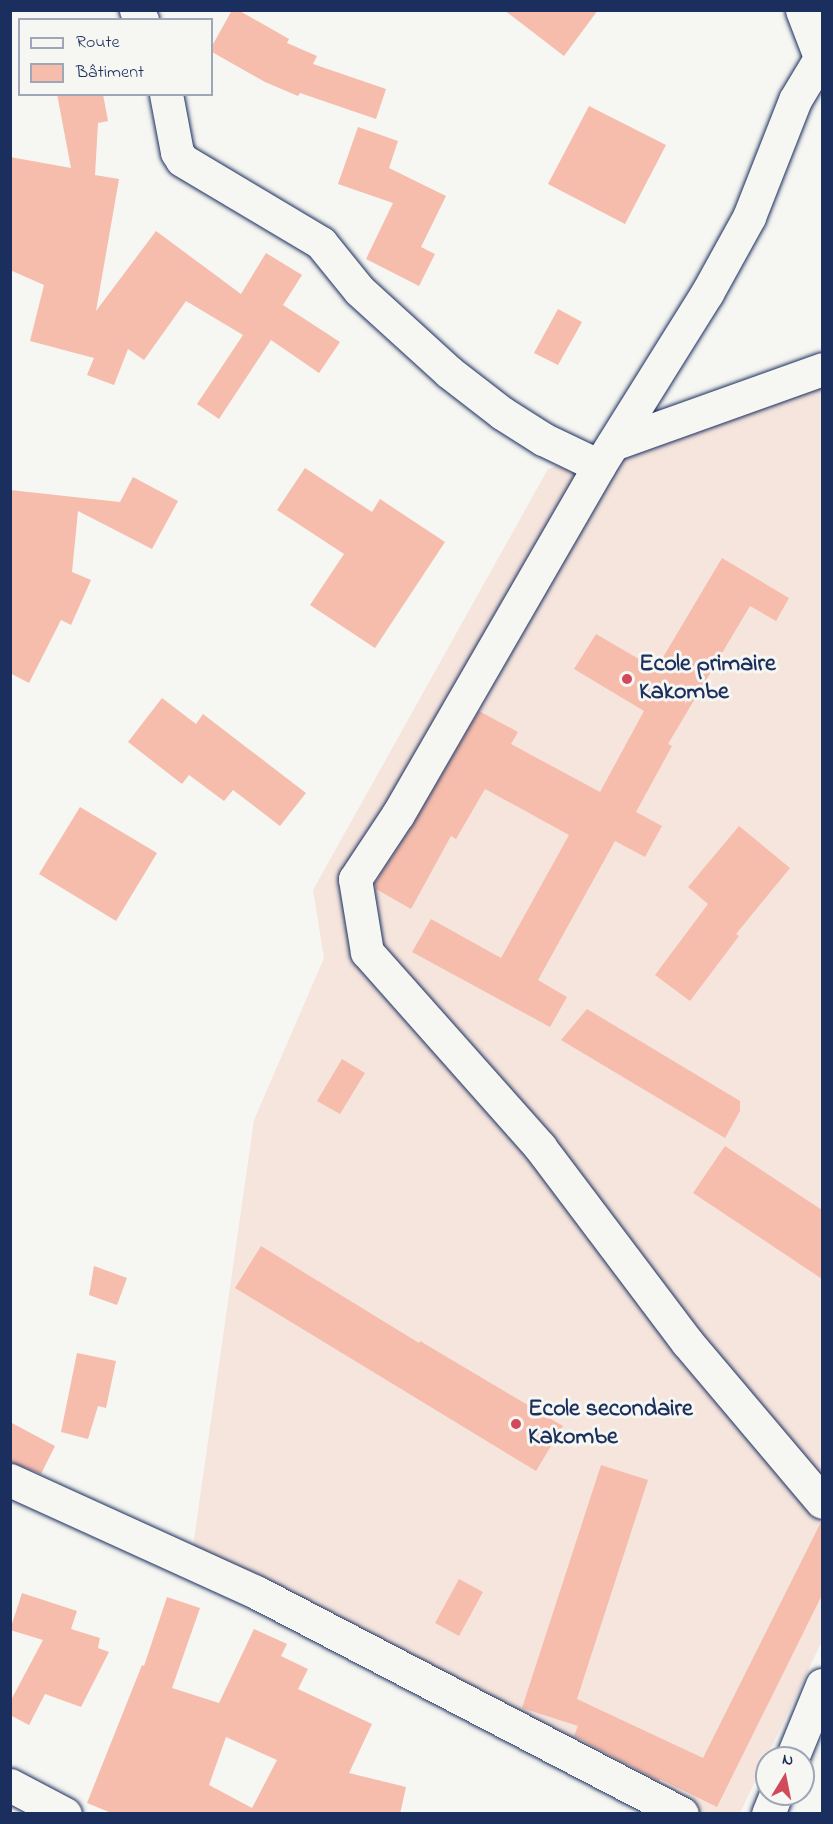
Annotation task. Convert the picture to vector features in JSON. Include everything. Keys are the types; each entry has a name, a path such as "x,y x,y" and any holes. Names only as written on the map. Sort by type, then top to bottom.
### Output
{"street":[{"path":"802,10 822,58 795,100 749,217 707,293 606,455 398,814 356,879 367,952 540,1147 687,1342 822,1502"},
{"path":"166,96 177,152 182,160 321,243 359,290 449,372 502,413 543,439 606,455 822,369"},
{"path":"10,1480 256,1592 682,1814"},
{"path":"797,1746 822,1685"},
{"path":"10,1785 65,1814"}],"shaded area":[{"path":"822,371 822,1641 772,1746 755,1746 755,1782 740,1813 695,1813 192,1553 254,1120 324,958 313,890 548,469"}],"building":[{"path":"232,10 238,10 289,39 287,43 317,56 313,64 386,89 376,119 300,93 298,96 265,82 213,53 213,44"},
{"path":"504,10 598,10 564,56"},
{"path":"57,96 103,96 108,121 98,123 95,175 119,179 96,311 156,231 241,294 266,253 302,275 283,305 340,342 319,373 271,340 219,419 197,404 243,335 186,301 144,360 128,349 114,385 87,375 94,358 30,341 44,285 10,270 10,157 71,168"},
{"path":"589,106 666,145 625,224 548,184"},
{"path":"358,127 398,141 389,168 446,196 421,247 435,254 419,286 366,259 393,203 338,184"},
{"path":"558,309 582,322 558,365 534,353"},
{"path":"305,468 372,512 380,499 445,542 375,648 310,605 344,554 277,510"},
{"path":"133,477 178,501 152,549 78,511 72,572 91,580 71,625 61,620 29,683 10,673 10,490 120,502"},
{"path":"722,558 789,598 776,621 750,606 668,744 672,746 636,812 662,826 645,857 615,841 538,980 567,997 550,1027 412,952 431,919 501,958 569,835 485,789 456,839 451,836 411,909 376,889 375,883 414,823 479,711 518,732 511,744 600,792 644,711 574,669 596,634 656,669"},
{"path":"162,698 196,724 203,714 306,793 280,826 233,790 224,801 189,775 182,784 128,742"},
{"path":"80,807 157,853 116,921 39,874"},
{"path":"739,826 790,868 736,934 739,936 690,1001 655,975 708,904 688,887"},
{"path":"587,1009 740,1101 740,1111 725,1138 561,1040"},
{"path":"342,1059 365,1073 340,1114 317,1101"},
{"path":"725,1146 822,1210 822,1279 693,1193"},
{"path":"261,1246 419,1343 420,1341 563,1426 536,1471 235,1288"},
{"path":"94,1266 127,1278 117,1305 89,1295"},
{"path":"77,1353 116,1361 106,1408 98,1406 88,1439 61,1432"},
{"path":"10,1422 55,1446 41,1474 10,1462"},
{"path":"601,1465 648,1480 577,1699 703,1758 822,1520 822,1595 717,1807 660,1779 659,1781 574,1736 578,1726 522,1708"},
{"path":"459,1579 483,1592 459,1636 435,1623"},
{"path":"22,1593 77,1611 71,1629 100,1638 98,1648 109,1652 81,1707 45,1694 29,1725 10,1715 10,1702 43,1640 10,1630"},
{"path":"167,1597 200,1608 172,1688 219,1703 254,1629 287,1644 281,1656 308,1669 298,1689 372,1724 349,1773 406,1787 400,1814 114,1814 87,1803 142,1665 144,1666","holes":["226,1737 277,1760 252,1808 209,1785"]}],"place":[{"name":"Ecole primaire Kakombe","path":"627,679"},
{"name":"Ecole secondaire Kakombe","path":"516,1424"}]}
